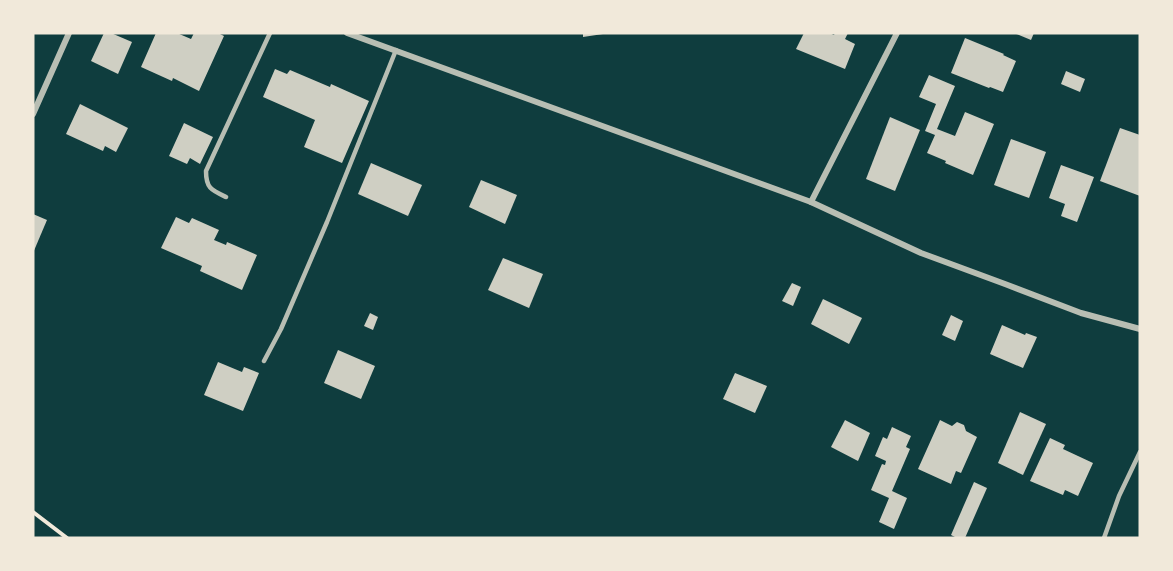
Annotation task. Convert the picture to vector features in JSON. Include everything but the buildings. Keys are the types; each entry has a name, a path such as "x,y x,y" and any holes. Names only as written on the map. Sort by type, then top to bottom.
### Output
{"street":[{"path":"33,114 69,33"},
{"path":"347,33 811,202 921,253 1081,312 1140,329"},
{"path":"811,202 897,33"}],"lane":[{"path":"226,197 213,191 206,183 206,171 270,33"},
{"path":"264,361 281,329 327,222 396,50"},
{"path":"1104,538 1119,496 1140,452"}],"path":[{"path":"33,512 67,538"}]}
